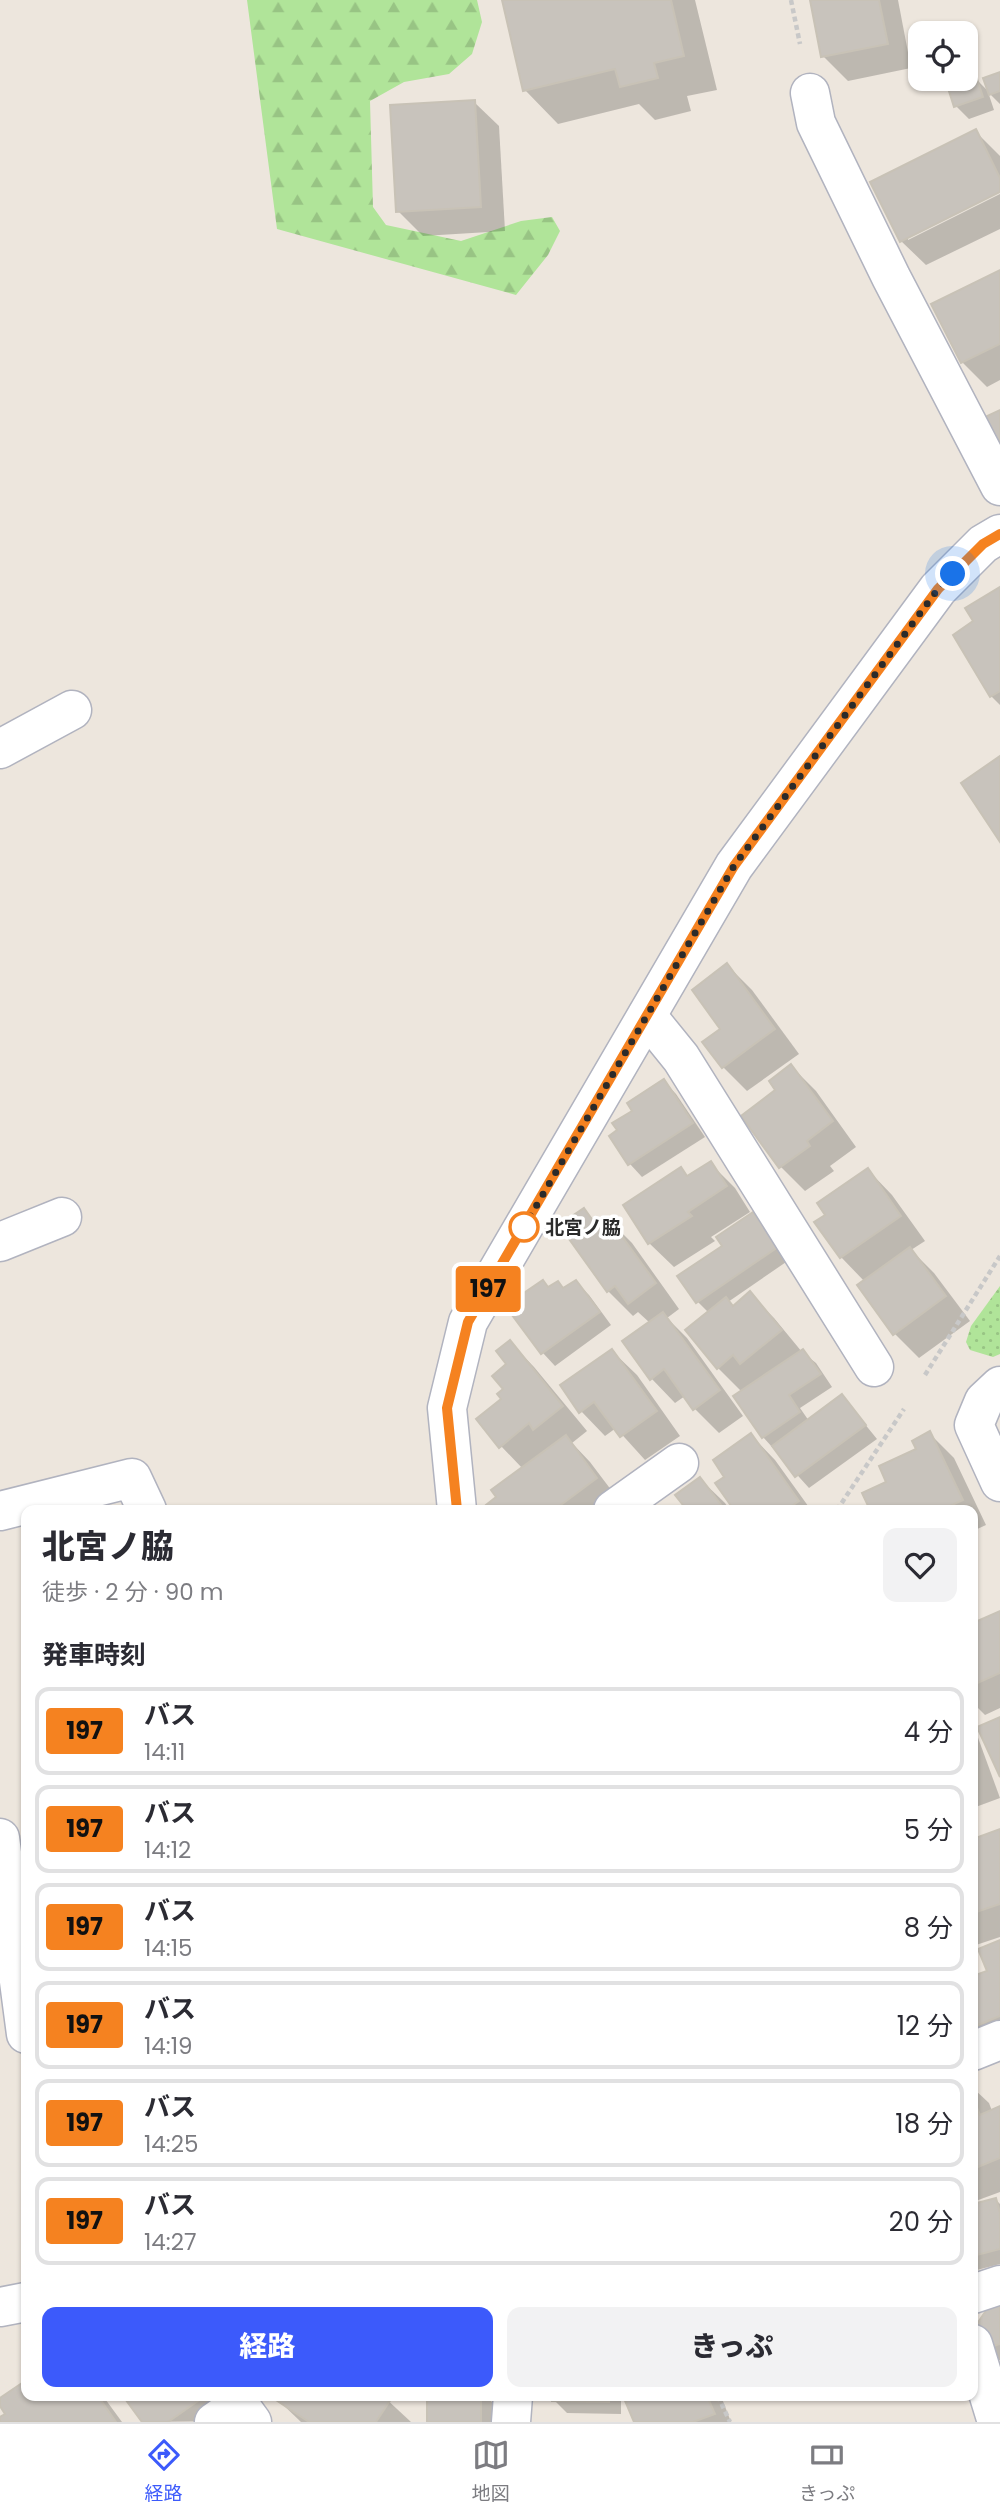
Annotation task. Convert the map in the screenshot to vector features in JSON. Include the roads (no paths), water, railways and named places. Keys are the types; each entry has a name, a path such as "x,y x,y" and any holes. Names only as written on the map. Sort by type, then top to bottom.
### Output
{"street":[{"path":"810,93 816,123 891,277 1000,486"},
{"path":"457,1505 447,1408 468,1322 734,866 938,589 983,544 1000,534"},
{"path":"0,749 72,710"},
{"path":"646,1016 681,1058 874,1367"},
{"path":"0,1242 62,1217"},
{"path":"1000,1386 984,1401 974,1425 1000,1482"},
{"path":"620,1505 679,1463"},
{"path":"24,1505 132,1478 145,1505"},
{"path":"0,1511 21,1506"},
{"path":"0,1838 21,1997"},
{"path":"978,2049 1000,2040"},
{"path":"978,2292 1000,2285"},
{"path":"0,2307 21,2303"},
{"path":"978,2360 997,2422"},
{"path":"511,2422 513,2401"}],"place":[{"name":"北宮ノ脇","path":"524,1227"}]}
